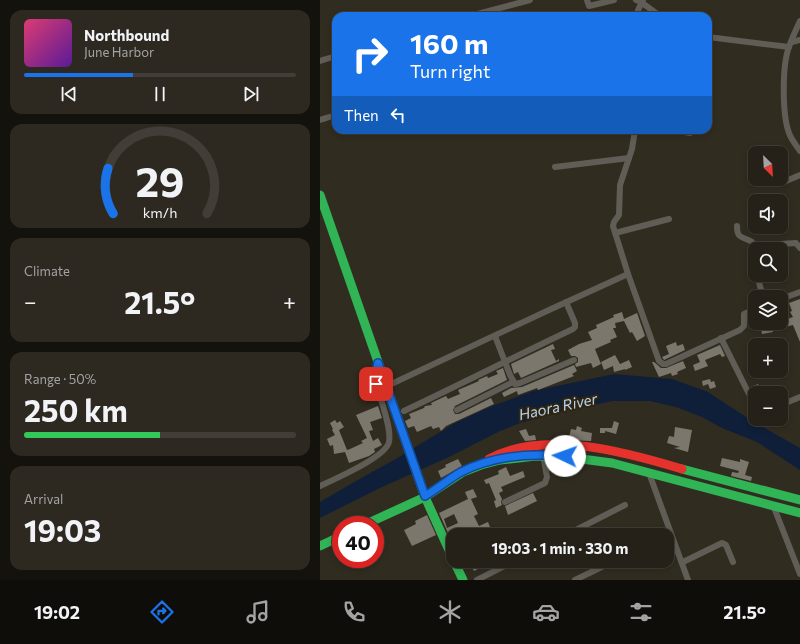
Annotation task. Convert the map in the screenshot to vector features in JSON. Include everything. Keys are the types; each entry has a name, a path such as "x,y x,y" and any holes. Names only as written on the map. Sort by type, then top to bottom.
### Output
{"street":[{"path":"485,12 530,0"},
{"path":"587,0 589,6 614,0"},
{"path":"638,12 640,1 655,12"},
{"path":"800,21 790,44 785,68 785,115 789,133 800,151"},
{"path":"712,38 790,44 800,40"},
{"path":"320,61 332,57"},
{"path":"320,120 332,116"},
{"path":"634,134 629,158 620,185 620,215 613,224 614,234 658,358 662,364 666,364 742,328 744,326 744,314 748,312"},
{"path":"555,167 629,158"},
{"path":"788,180 800,175"},
{"path":"320,195 426,499 446,543"},
{"path":"614,234 669,219"},
{"path":"737,226 739,236 750,240 751,242"},
{"path":"788,242 797,244 800,248"},
{"path":"387,386 628,274"},
{"path":"788,296 800,292"},
{"path":"404,411 573,329 575,327 575,323 566,302"},
{"path":"495,336 513,382"},
{"path":"721,338 748,392"},
{"path":"457,410 513,382 515,384 520,383 574,360"},
{"path":"320,486 378,456 387,447 389,442 388,429 376,384 378,363"},
{"path":"788,402 800,397"},
{"path":"483,464 493,456 516,448 532,446 592,448 628,454 800,500"},
{"path":"505,502 545,483 547,477 543,455"},
{"path":"384,521 426,499 462,472 483,464 517,457 543,455 588,459 612,463 800,513"},
{"path":"649,473 667,528"},
{"path":"384,517 426,499"},
{"path":"580,528 625,505"},
{"path":"773,505 800,574"},
{"path":"320,546 332,540"},
{"path":"683,562 722,543 726,545 733,562"},
{"path":"674,544 683,562 687,580"},
{"path":"320,551 332,546"},
{"path":"458,568 463,580"},
{"path":"477,580 500,568"},
{"path":"575,580 600,568"}],"water":[{"name":"Haora River","path":"614,374 672,379 708,392 748,418 748,426 761,426 800,448 800,470 757,442 676,407 650,401 613,401 568,410 520,423 380,488 320,518 320,502 455,423 492,406 533,391"}],"building":[{"path":"800,299 800,342 793,325 788,326 788,319 793,317 790,312 792,311 789,303"},
{"path":"622,312 624,319 637,313 645,336 637,341 632,332 630,333 624,321 615,323 616,328 613,328 617,337 610,340 611,342 595,349 601,364 593,368 591,363 576,367 575,364 578,362 578,358 571,356 568,350 579,344 592,340 588,332 597,328 596,325 614,317 613,315"},
{"path":"761,330 775,330 773,332 762,334"},
{"path":"676,342 677,346 683,344 685,350 664,360 662,357 669,354 666,346"},
{"path":"553,344 555,349 551,350 556,361 559,359 559,361 521,378 518,372 514,374 511,364"},
{"path":"720,345 725,356 722,357 720,354 705,360 708,366 695,371 693,365 700,362 697,355"},
{"path":"615,355 620,364 629,360 632,367 614,372 613,366 604,370 601,362"},
{"path":"683,361 686,368 677,372 678,374 672,376 671,373 659,377 652,362 661,368 666,368"},
{"path":"574,365 577,371 572,374 574,376 569,378 538,390 537,388 518,395 517,391 504,397 502,393 511,388 522,387"},
{"path":"503,368 507,380 455,406 453,410 455,414 459,414 491,398 494,404 446,426 441,431 439,427 433,429 431,426 417,432 414,426 408,428 405,421 411,418 409,414 424,408 425,406 432,405 431,403 446,396 448,399 460,394 458,390 487,376 488,378 498,374 496,371"},
{"path":"710,379 711,382 714,381 716,387 710,389 708,384 703,386 702,381"},
{"path":"378,406 382,418 370,422 373,430 369,431 373,441 378,438 382,445 374,449 375,452 369,456 349,463 345,452 334,454 333,445 330,446 327,439 335,435 330,423 335,420 337,423 340,421 344,427 339,430 347,450 350,449 363,443 361,441 367,438 356,415"},
{"path":"614,421 619,423 616,434 605,431 605,433 600,433 600,428 612,428"},
{"path":"577,426 582,428 581,431 592,433 591,441 566,440 566,437 569,437 571,429 576,430"},
{"path":"675,427 692,430 688,452 674,448 680,447 667,443 669,436 674,437"},
{"path":"526,429 529,436 535,435 536,440 525,441 519,431"},
{"path":"722,458 740,462 740,459 749,462 745,475 752,477 751,481 731,476 732,472 738,473 739,471 720,466"},
{"path":"458,459 462,466 441,478 438,471 446,467 445,465"},
{"path":"506,467 510,476 523,471 525,477 501,487 503,491 499,493 502,499 502,505 496,508 494,501 496,500 489,483 486,484 484,480 499,474 498,471"},
{"path":"473,489 477,497 471,499 478,514 474,516 479,526 488,522 490,527 446,528 439,513 468,499 465,492","holes":["454,514 458,523 447,528 444,519"]},
{"path":"533,493 537,501 508,515 505,506"},
{"path":"427,515 436,535 412,546 404,530 416,524 415,521"},
{"path":"472,568 480,568 474,571"}],"traffic: fast":[{"path":"320,195 425,497 446,544"},
{"path":"384,516 425,497 463,472 500,460 536,456 574,458 612,463 800,513"},
{"path":"682,469 800,500"},
{"path":"320,546 332,540"},
{"path":"457,568 463,580"}],"traffic: jam":[{"path":"489,459 511,450 559,444 611,450 682,469"}],"route":[{"path":"376,384 378,363 425,496 462,472 483,464 498,460 537,454 565,456"}]}
